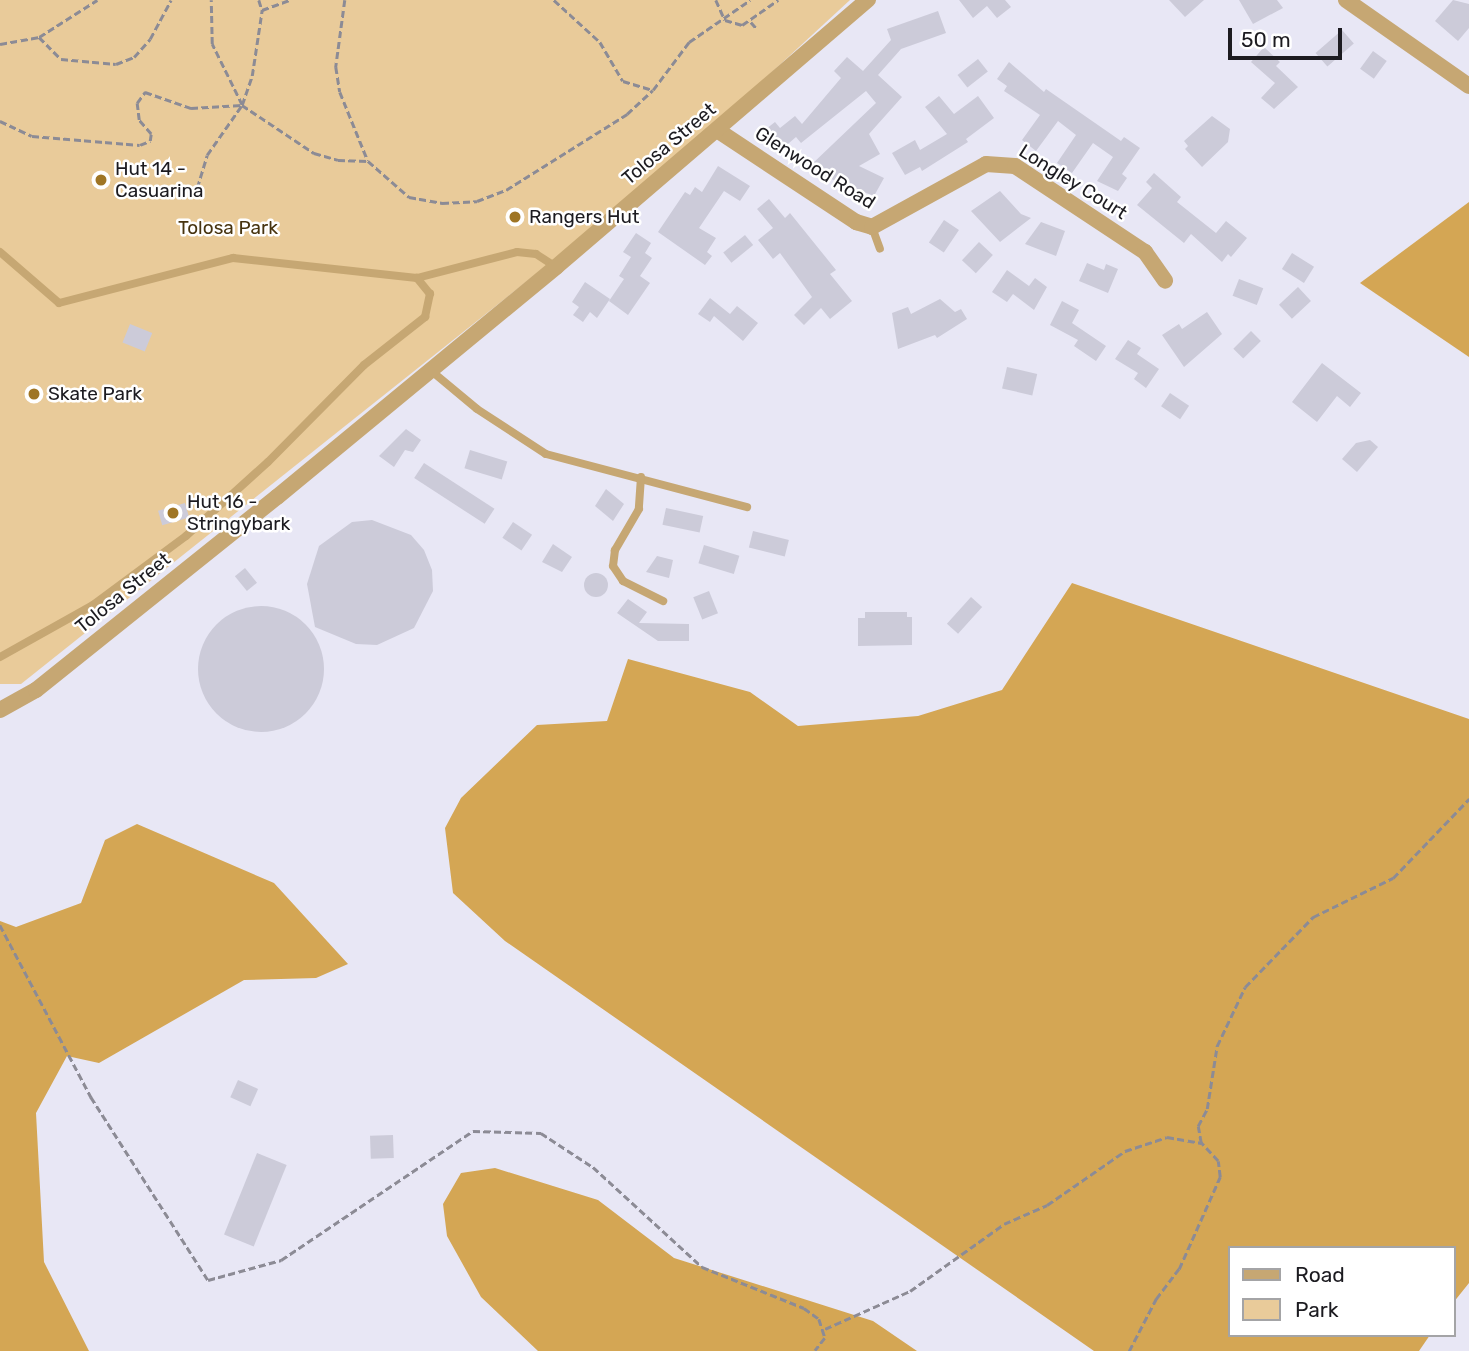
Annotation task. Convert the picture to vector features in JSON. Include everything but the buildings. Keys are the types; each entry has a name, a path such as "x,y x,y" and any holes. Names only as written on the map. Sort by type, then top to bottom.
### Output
{"street":[{"name":"Tolosa Street","path":"0,710 36,690 556,267 868,0"},
{"path":"1346,0 1469,86"},
{"name":"Glenwood Road","path":"717,130 856,222 872,227"},
{"name":"Longley Court","path":"872,227 976,168 1005,163 1145,252 1165,281"}],"lane":[{"name":"Glenwood Road","path":"872,227 880,249"},
{"path":"0,252 59,303 233,258 417,278 517,252 536,254 556,267"},
{"path":"0,657 93,605 186,536 268,462 365,365 425,317 430,294 417,278"},
{"path":"429,369 477,409 546,454 747,507"},
{"path":"641,477 639,509 615,550 612,566 623,581 663,601"}],"path":[{"path":"0,44 39,37 97,0"},
{"path":"39,37 61,59 116,64 134,57 150,39 171,0"},
{"path":"211,0 212,44 242,105 314,153 338,160 368,161"},
{"path":"197,188 206,155 242,105 252,76 262,10 259,0"},
{"path":"262,10 289,0"},
{"path":"345,0 336,67 340,92 368,161 409,197 442,203 477,201 506,190 597,134 653,90 689,42 725,20 750,0"},
{"path":"554,0 600,42 623,82 653,90"},
{"path":"716,0 725,20"},
{"path":"725,20 743,25 751,22 778,0"},
{"path":"751,22 757,29"},
{"path":"0,121 33,136 140,145 150,141 150,134 139,120 137,103 145,92 191,108 242,105"},
{"path":"1128,1351 1156,1298 1178,1269 1220,1177 1218,1161 1201,1143 1198,1126 1208,1109 1211,1066 1245,987 1312,917 1393,878 1469,799"},
{"path":"0,925 91,1097 208,1280 281,1261 473,1131 541,1133 593,1167 702,1267 804,1308 825,1329 825,1338 815,1351"},
{"path":"825,1329 910,1292 1004,1224 1046,1205 1125,1151 1167,1137 1201,1143"}],"green space":[{"name":"Tolosa Park","path":"0,0 850,0 707,132 551,262 21,684 0,684"}],"shaded area":[{"path":"1469,202 1469,357 1360,283"},
{"path":"1072,583 1469,719 1469,1283 1455,1300 1455,1246 1228,1246 1228,1337 1429,1337 1419,1351 1094,1351 505,941 453,893 445,828 461,798 537,725 607,721 628,659 750,692 798,726 918,716 1002,690"},
{"path":"137,824 274,883 348,964 316,978 244,980 99,1063 67,1056 36,1113 44,1262 89,1351 0,1351 0,921 16,927 81,903 105,840"},
{"path":"495,1168 598,1200 674,1258 873,1321 917,1351 538,1351 481,1297 447,1236 443,1204 461,1173"}],"place":[{"name":"Hut 14 - Casuarina","path":"101,180"},
{"name":"Rangers Hut","path":"515,217"},
{"name":"Skate Park","path":"34,394"},
{"name":"Hut 16 - Stringybark","path":"173,513"}]}
